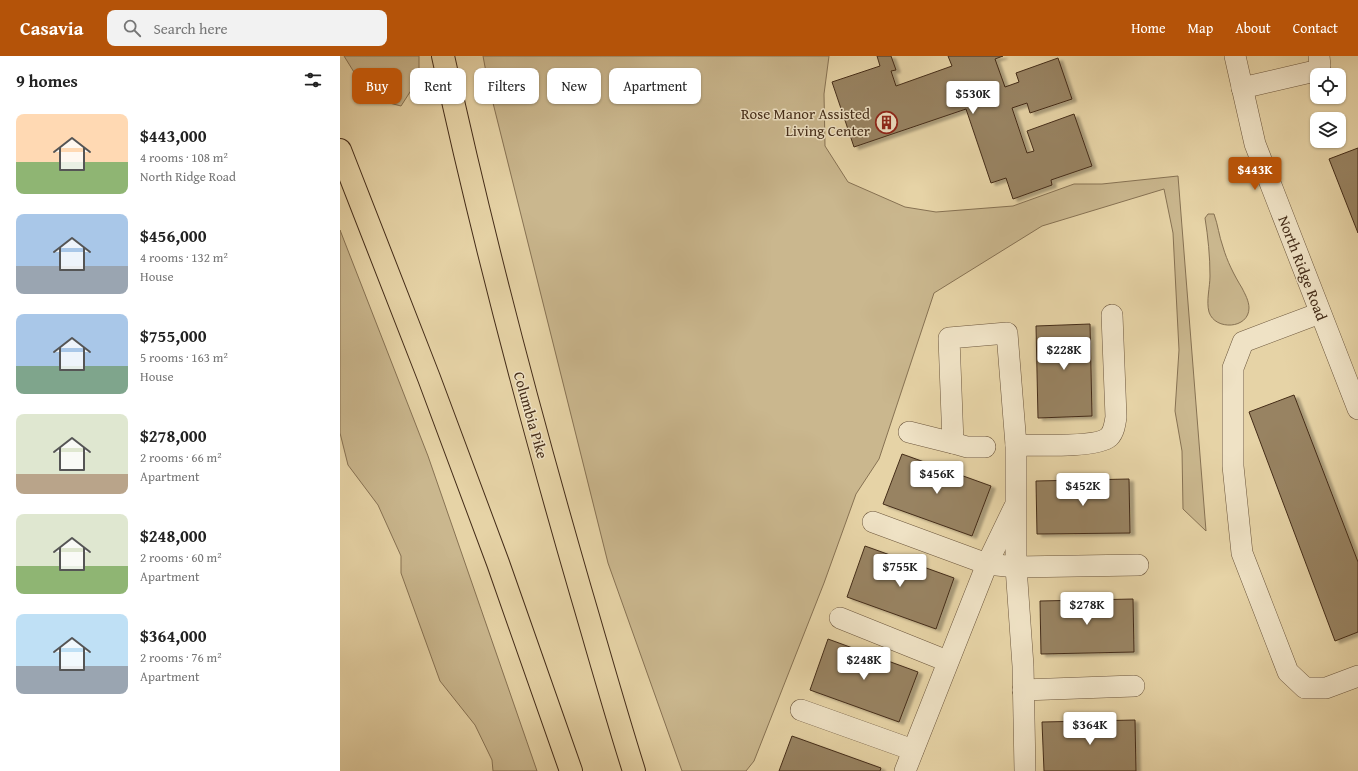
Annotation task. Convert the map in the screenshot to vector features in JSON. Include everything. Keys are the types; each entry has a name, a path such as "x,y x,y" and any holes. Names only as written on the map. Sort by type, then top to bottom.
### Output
{"highway":[{"name":"Columbia Pike","path":"442,56 515,357 568,547 634,771"},
{"path":"340,150 435,392 498,563 571,771"}],"street":[{"name":"North Ridge Road","path":"1235,56 1255,144 1358,408"},
{"path":"1242,88 1315,71 1320,66 1320,56"},
{"path":"1320,313 1243,342 1233,368 1233,466 1242,553 1288,672 1305,688 1326,688 1358,676"},
{"path":"1016,445 1095,443 1108,437 1114,428 1116,417 1112,315"},
{"path":"953,444 949,338 1008,333 1016,445 1016,567 1023,690 1025,771"},
{"path":"909,432 967,447 985,447"},
{"path":"905,771 986,564 1017,503"},
{"path":"873,522 986,564 1016,567 1138,565"},
{"path":"840,618 948,661"},
{"path":"1023,690 1134,686"},
{"path":"801,710 913,750"}],"shaded area":[{"path":"344,56 419,56 419,68 410,68 410,92 401,106 393,104 402,104 402,68 352,69"},
{"path":"483,56 829,56 824,94 825,146 848,182 905,207 936,212 1013,206 1074,184 1102,184 1178,176 1206,531 1183,509 1182,451 1175,411 1179,350 1173,233 1164,189 1042,226 934,293 879,459 856,494 824,583 754,761 746,771 682,771 608,563 493,104 539,104 539,68 485,68"},
{"path":"1208,214 1214,214 1227,257 1248,303 1248,315 1238,324 1224,325 1212,318 1209,312 1210,261 1205,218"},
{"path":"340,230 428,456 537,771 493,771 492,760 475,725 440,681 401,573 401,556 378,505 348,465 340,433"}],"building":[{"name":"Rose Manor Assisted Living Center","path":"877,56 891,56 896,70 891,71 896,86 952,66 948,56 1003,56 995,59 1005,87 1019,82 1016,73 1058,58 1072,99 1030,113 1027,103 1012,108 1027,153 1034,151 1027,131 1074,114 1092,166 1051,180 1052,185 1013,199 1006,178 991,183 966,109 854,147 832,82 880,66"},
{"path":"1358,148 1358,233 1329,159"},
{"path":"1090,324 1092,416 1038,418 1036,326"},
{"path":"1294,395 1358,562 1358,632 1335,641 1249,412"},
{"path":"902,454 991,486 972,536 883,504"},
{"path":"1129,479 1130,533 1037,534 1036,481"},
{"path":"865,546 954,578 936,629 847,597"},
{"path":"1133,599 1134,652 1041,654 1040,601"},
{"path":"828,639 918,672 899,722 810,690"},
{"path":"1135,720 1136,771 1044,771 1042,722"},
{"path":"792,736 881,768 880,771 779,771"}],"place":[{"name":"Rose Manor Assisted Living Center","path":"886,122"}]}
